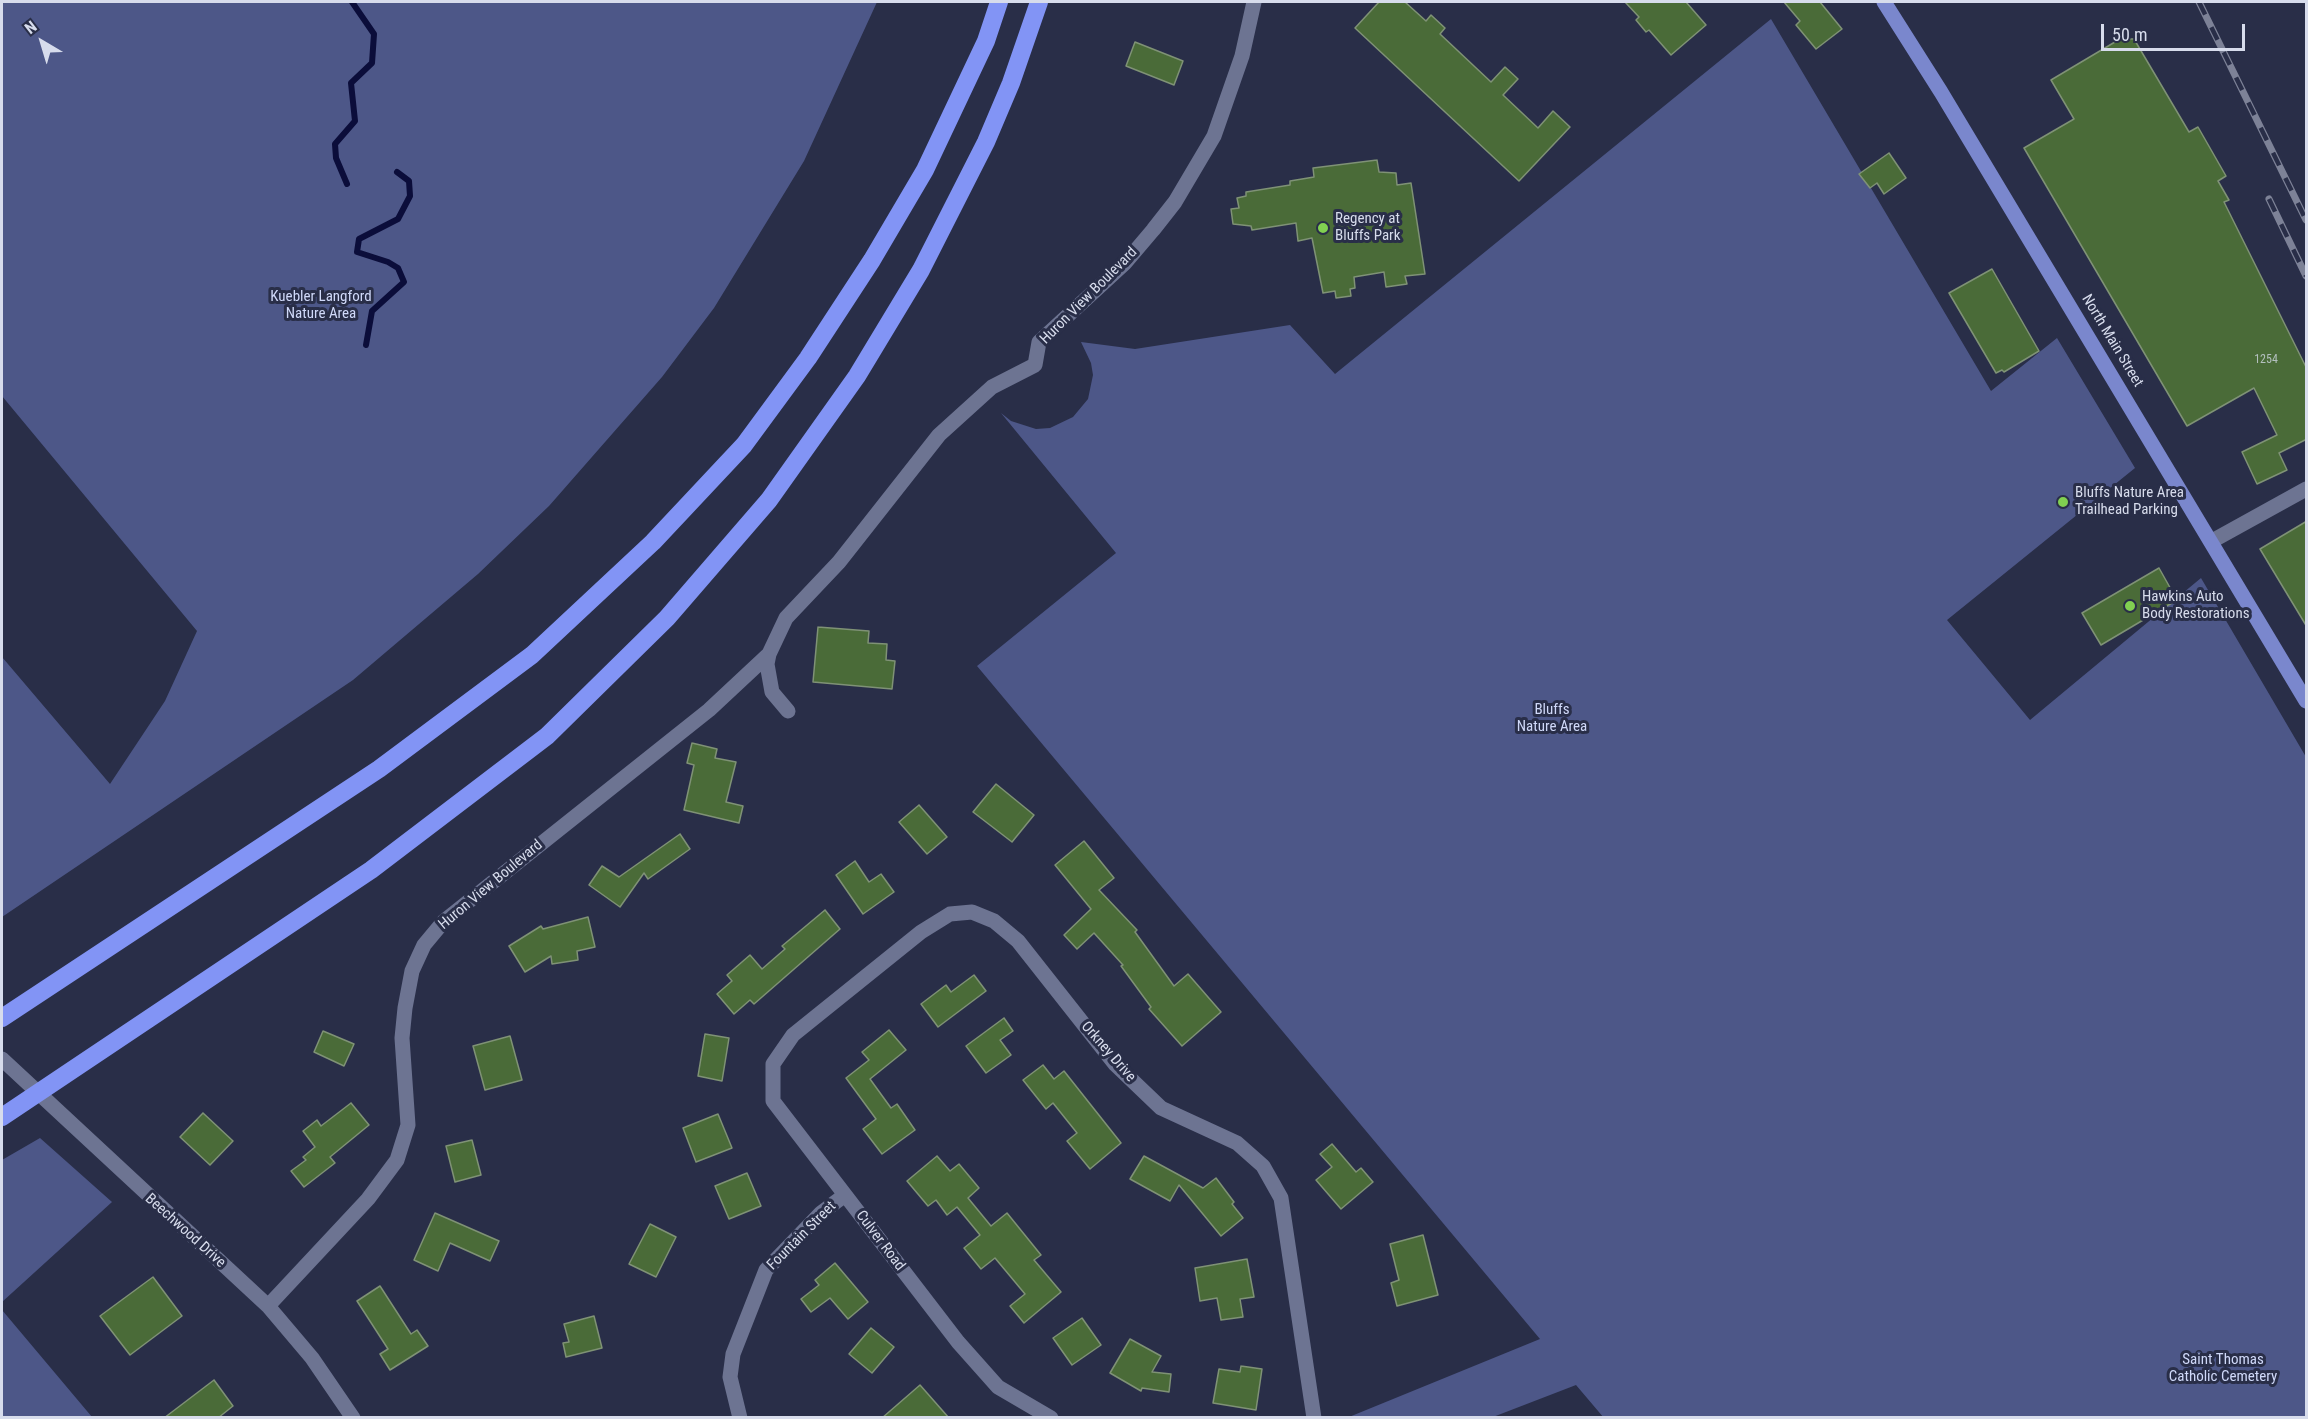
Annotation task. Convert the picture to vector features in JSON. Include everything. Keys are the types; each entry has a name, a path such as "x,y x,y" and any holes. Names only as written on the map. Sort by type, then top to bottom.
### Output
{"highway":[{"path":"8,1013 380,769 532,655 653,542 744,445 808,358 872,260 925,170 981,51 999,2"},
{"path":"2,1117 389,857 547,736 667,618 769,500 863,367 921,270 986,142 1011,83 1039,2"}],"main road":[{"name":"North Main Street","path":"1884,2 1947,102 2307,700"}],"street":[{"name":"Huron View Boulevard","path":"788,711 772,692 767,664 769,654 786,618 839,562 939,435 992,387 1035,365 1039,342 1125,263 1175,202 1218,126 1244,48 1254,2"},
{"path":"2212,541 2307,489"},
{"name":"Huron View Boulevard","path":"268,1306 368,1198 397,1160 408,1125 402,1038 405,1008 412,971 424,945 444,921 709,710 769,654"},
{"name":"Orkney Drive","path":"793,1035 921,932 950,914 972,912 994,921 1018,941 1115,1064 1161,1108 1237,1143 1263,1166 1281,1198 1314,1418"},
{"name":"Culver Road","path":"793,1035 773,1064 773,1101 958,1342 998,1387 1050,1418"},
{"name":"Beechwood Drive","path":"2,1059 268,1306 312,1358 353,1418"},
{"name":"Fountain Street","path":"740,1418 730,1377 733,1353 766,1270 821,1213 845,1195"}],"green space":[{"name":"Kuebler Langford Nature Area","path":"2,2 877,2 804,161 714,308 662,377 549,506 478,574 353,680 2,917 2,657 110,784 165,701 197,631 2,396"},
{"name":"Bluffs Nature Area","path":"1771,19 1991,391 2057,338 2135,468 1947,620 2030,720 2201,578 2306,757 2306,1417 1604,1418 1576,1385 1493,1417 1349,1417 1540,1339 977,666 1116,553 1001,413 1011,421 1036,429 1050,428 1073,417 1088,399 1093,375 1091,363 1081,342 1135,349 1290,325 1335,374"},
{"path":"40,1138 112,1202 2,1302 2,1160"},
{"path":"2,1310 92,1417 2,1417"}],"building":[{"path":"1379,2 1405,2 1426,21 1431,15 1445,28 1440,34 1491,82 1505,67 1518,79 1503,95 1538,128 1553,111 1570,127 1519,181 1355,28"},
{"path":"1625,2 1686,2 1706,25 1671,55 1649,30 1646,32 1636,20 1639,17"},
{"path":"1784,2 1820,2 1842,29 1816,49 1796,25 1800,21"},
{"path":"2120,39 2134,39 2189,132 2198,127 2226,176 2218,181 2229,200 2224,202 2307,369 2307,439 2279,453 2287,470 2257,484 2242,452 2277,435 2254,388 2187,426 2024,148 2074,119 2051,80"},
{"path":"1135,42 1183,61 1174,85 1126,66"},
{"path":"1889,153 1906,178 1884,194 1877,183 1870,188 1859,174"},
{"name":"Regency at Bluffs Park","path":"1377,160 1379,172 1396,173 1397,185 1411,183 1425,274 1405,276 1407,284 1386,287 1384,272 1354,277 1355,288 1350,289 1351,296 1336,298 1335,291 1323,293 1312,238 1298,241 1296,223 1252,230 1251,226 1233,224 1231,209 1239,208 1237,198 1246,196 1246,192 1290,185 1290,181 1314,177 1313,168"},
{"path":"1992,269 2039,351 2004,372 2002,370 1996,373 1949,293"},
{"path":"2307,521 2307,627 2260,549"},
{"name":"Hawkins Auto Body Restorations","path":"2159,568 2177,600 2101,645 2082,613"},
{"path":"818,627 869,631 868,643 887,644 886,660 895,661 892,689 813,682"},
{"path":"692,743 717,749 715,758 736,762 726,802 743,806 739,823 684,810 694,765 687,763"},
{"path":"996,784 1034,815 1012,842 973,812"},
{"path":"919,805 947,837 927,854 899,822"},
{"path":"680,834 690,849 648,879 644,873 620,907 589,885 602,866 619,877"},
{"path":"1084,841 1114,878 1099,890 1137,930 1135,932 1174,986 1188,974 1221,1012 1182,1046 1149,1009 1151,1007 1121,966 1123,965 1094,933 1077,949 1064,935 1091,909 1055,865"},
{"path":"855,861 869,882 881,874 894,892 863,914 836,875"},
{"path":"825,910 840,929 754,1004 750,1000 734,1014 717,994 732,981 727,975 750,955 762,969 785,949 782,946"},
{"path":"588,917 595,947 577,951 578,960 552,964 551,956 525,972 509,946 541,926 543,929"},
{"path":"974,975 986,991 938,1027 921,1004 946,985 951,992"},
{"path":"1004,1018 1013,1031 1000,1040 1011,1055 986,1073 966,1046"},
{"path":"889,1030 906,1050 870,1079 891,1108 897,1104 915,1130 882,1154 863,1129 876,1119 846,1078 869,1060 862,1052"},
{"path":"323,1031 354,1044 344,1066 314,1052"},
{"path":"705,1034 729,1038 722,1081 698,1076"},
{"path":"510,1036 522,1080 485,1090 473,1046"},
{"path":"1043,1065 1054,1079 1064,1071 1121,1143 1090,1169 1067,1141 1077,1133 1053,1103 1046,1109 1023,1080"},
{"path":"351,1103 369,1125 330,1157 335,1163 304,1187 291,1171 306,1160 303,1157 315,1147 303,1131 317,1120 321,1126"},
{"path":"203,1113 233,1141 210,1165 180,1137"},
{"path":"718,1114 732,1148 696,1162 683,1128"},
{"path":"472,1140 481,1175 455,1182 446,1146"},
{"path":"1332,1144 1356,1172 1361,1168 1373,1182 1341,1209 1316,1180 1332,1167 1320,1154"},
{"path":"937,1156 950,1171 959,1164 979,1188 968,1198 991,1226 1007,1213 1041,1255 1034,1260 1061,1292 1024,1323 1010,1306 1025,1294 995,1258 981,1269 964,1248 980,1235 957,1207 947,1215 936,1200 928,1206 907,1181"},
{"path":"1144,1156 1203,1188 1216,1178 1243,1218 1221,1236 1179,1185 1170,1201 1130,1179"},
{"path":"747,1173 761,1206 729,1219 715,1186"},
{"path":"435,1213 499,1241 490,1261 450,1243 438,1271 414,1260"},
{"path":"650,1224 676,1237 656,1277 629,1264"},
{"path":"1423,1235 1438,1295 1397,1306 1391,1283 1399,1280 1390,1244"},
{"path":"1247,1259 1254,1297 1240,1299 1243,1317 1221,1320 1217,1298 1200,1301 1195,1268"},
{"path":"835,1263 868,1302 848,1319 830,1298 811,1312 801,1299 819,1285 815,1280"},
{"path":"153,1277 182,1316 130,1355 100,1316"},
{"path":"380,1286 411,1334 417,1330 428,1346 390,1370 380,1354 388,1349 357,1301"},
{"path":"594,1316 602,1348 566,1357 563,1343 569,1342 564,1324"},
{"path":"1082,1318 1101,1345 1072,1365 1053,1338"},
{"path":"871,1328 894,1347 872,1373 849,1354"},
{"path":"1130,1339 1161,1356 1152,1372 1171,1374 1169,1392 1142,1388 1141,1391 1110,1373"},
{"path":"1241,1366 1262,1369 1256,1410 1213,1403 1219,1369 1240,1372"},
{"path":"214,1380 233,1406 218,1418 164,1418"},
{"path":"920,1385 949,1418 882,1418"}],"waterway":[{"path":"347,184 336,158 335,144 355,121 351,83 372,63 374,34 352,2"},
{"path":"366,345 372,311 404,282 398,268 388,262 357,252 359,239 398,219 410,196 409,181 397,172"}],"railway":[{"path":"2199,2 2306,220"},
{"path":"2269,199 2306,276"}],"place":[{"name":"Regency at Bluffs Park","path":"1323,228"},
{"name":"Bluffs Nature Area Trailhead Parking","path":"2063,502"},
{"name":"Hawkins Auto Body Restorations","path":"2130,606"}],"park label":[{"name":"Saint Thomas Catholic Cemetery","path":"2223,1368"}]}
